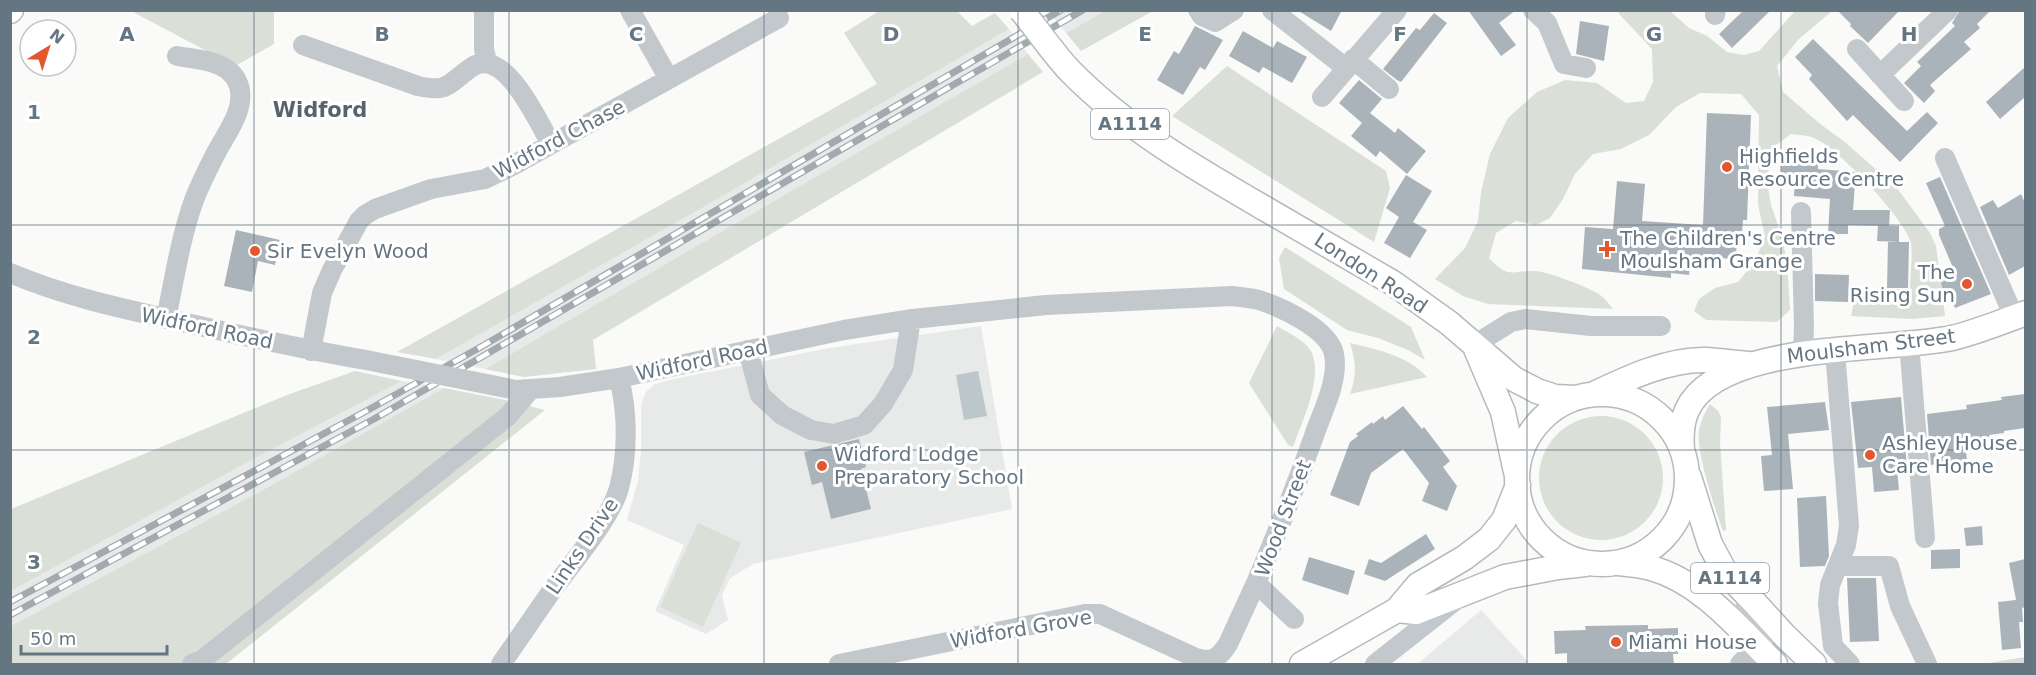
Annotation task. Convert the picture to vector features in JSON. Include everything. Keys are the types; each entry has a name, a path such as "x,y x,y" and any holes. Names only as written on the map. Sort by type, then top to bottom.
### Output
{"main road":[{"name":"London Road","path":"1021,10 1070,71 1130,124 1156,143 1393,283 1449,323 1514,379 1555,397 1584,396"},
{"name":"Moulsham Street","path":"1684,458 1681,435 1684,419 1693,400 1710,384 1750,365 1803,354 1951,338 2020,315"},
{"name":"London Road","path":"1474,345 1503,412 1518,481"},
{"name":"Moulsham Street","path":"1584,396 1669,365 1704,360 1750,365"},
{"name":"A1114","path":"1775,664 1717,608 1689,585 1669,574 1649,567 1605,563 1569,556 1546,541 1527,518 1521,502 1518,481 1522,452 1536,426 1554,409 1584,396 1611,394 1646,406 1669,426 1684,458 1710,544 1725,572 1814,664"},
{"path":"1397,610 1416,612 1469,590 1520,573 1632,558 1649,549 1670,529 1683,503 1687,484 1684,458"},
{"path":"1302,664 1397,610 1418,585 1464,558 1497,531 1504,520 1518,481"}],"street":[{"path":"484,10 484,49 487,62"},
{"path":"630,10 669,79"},
{"path":"1198,10 1202,16 1215,22 1234,10"},
{"path":"1272,10 1389,89"},
{"path":"1322,97 1397,10"},
{"path":"1533,10 1547,23 1564,64 1586,68"},
{"path":"1880,75 1948,10"},
{"name":"Widford Chase","path":"311,351 322,293 332,270 365,214 431,189 486,179 779,18"},
{"path":"303,45 418,86 434,89 446,87 474,65 487,62 496,66 518,89 551,144"},
{"path":"1857,49 1904,101"},
{"path":"166,319 193,205 210,165 239,110 240,98 239,86 224,66 177,56"},
{"path":"1945,158 2020,315"},
{"path":"1802,212 1803,354"},
{"name":"Widford Road","path":"10,273 72,297 141,314 311,351 523,390 620,378 844,330 911,319 1046,305 1232,296 1257,300 1283,309 1329,340 1334,353 1335,369 1326,403"},
{"path":"748,350 760,395 782,415 811,430 834,434 864,425 883,404 903,370 911,319"},
{"path":"1474,345 1511,322 1525,319 1591,326 1661,327"},
{"path":"1909,343 1925,538"},
{"path":"1835,351 1849,526 1846,545 1830,585 1828,603 1833,646 1850,664"},
{"name":"Links Drive","path":"501,664 590,538 608,511 618,490 623,470 625,441 625,412 620,378"},
{"path":"197,663 508,416 523,390"},
{"name":"Wood Street","path":"1294,619 1256,583 1326,403"},
{"path":"1838,566 1889,566 1900,606 1927,664"},
{"path":"1725,572 1732,594 1761,624 1764,639 1758,648 1740,664"},
{"name":"Widford Grove","path":"838,664 1085,614 1100,614 1196,658 1206,661 1215,660 1228,644 1256,583"},
{"path":"1374,664 1469,590"}],"shaded area":[{"path":"131,11 274,11 274,44 235,66"},
{"path":"879,11 957,11 972,26 995,13 1009,29 436,359 397,352 877,84 844,33"},
{"path":"1048,11 1105,11 1066,33"},
{"path":"1105,11 1153,11 1081,51 1066,33"},
{"path":"1618,11 1670,11 1689,28 1707,36 1727,52 1744,55 1759,51 1795,11 1832,11 1799,39 1777,66 1783,92 1897,188 1930,233 1936,246 1945,316 1912,319 1851,316 1854,301 1860,297 1880,290 1910,289 1911,243 1897,218 1884,202 1838,155 1814,138 1791,134 1772,148 1767,181 1771,205 1782,237 1787,262 1790,310 1777,322 1706,320 1694,311 1699,299 1715,288 1738,282 1755,261 1765,237 1758,204 1759,115 1741,94 1700,93 1676,107 1649,135 1621,149 1593,154 1575,174 1563,199 1550,218 1536,225 1516,221 1496,233 1489,258 1501,269 1510,272 1535,271 1568,280 1600,295 1613,309 1488,304 1463,296 1435,279 1465,248 1478,221 1481,192 1490,154 1508,118 1537,92 1565,80 1597,83 1626,103 1644,101 1653,82 1652,49"},
{"path":"1009,29 1028,54 722,233 485,369 436,359 707,205"},
{"path":"1028,54 1043,72 593,340 596,369 524,377 485,369"},
{"path":"1227,66 1386,171 1390,188 1374,242 1172,116"},
{"path":"1285,247 1411,327 1425,360 1408,350 1378,338 1347,330 1284,289 1279,258"},
{"name":"Widford Lodge Preparatory School","path":"981,326 1012,509 753,564 730,578 722,595 728,620 706,634 655,611 684,545 627,520 638,481 641,451 641,405 646,392 655,384 829,348"},
{"path":"1277,326 1305,343 1311,351 1314,362 1315,373 1310,399 1293,447 1288,445 1249,383"},
{"path":"1350,343 1401,358 1427,377 1350,394 1355,368"},
{"path":"355,371 402,381 11,591 11,509 287,395"},
{"path":"978,371 987,416 964,420 956,375"},
{"path":"402,381 444,388 261,491 11,626 11,591"},
{"path":"444,388 545,410 226,664 11,664 11,626 261,491"},
{"path":"1710,404 1721,417 1720,443 1726,530 1723,531 1700,452 1699,430"},
{"path":"1601,416 1625,420 1645,434 1659,454 1663,478 1659,502 1645,522 1625,536 1601,540 1577,536 1557,522 1543,502 1539,478 1543,454 1557,434 1577,420"},
{"path":"698,523 741,543 703,627 660,607"},
{"path":"1481,610 1530,664 1417,664 1421,661"},
{"path":"2025,657 2025,664 1983,664"}],"building":[{"path":"1297,10 1342,10 1331,31"},
{"path":"1468,10 1516,10 1499,23 1516,45 1501,56"},
{"path":"1744,10 1771,10 1732,48 1719,34"},
{"path":"1837,10 1900,10 1868,43"},
{"path":"1960,10 1991,10 1977,24 1980,28 1964,42 1971,49 1930,85 1935,91 1924,103 1904,83 1921,66 1917,62 1955,26 1952,23"},
{"path":"1434,13 1447,23 1401,82 1397,80 1383,69 1416,28 1420,30"},
{"path":"1580,21 1609,26 1604,61 1576,54"},
{"path":"1195,26 1223,40 1205,70 1200,67 1183,95 1157,80 1174,51 1179,54"},
{"path":"1243,31 1273,48 1277,41 1307,57 1292,83 1263,67 1259,73 1229,56"},
{"path":"1813,39 1907,131 1927,112 1938,123 1900,162 1853,115 1847,121 1809,79 1812,75 1795,57"},
{"path":"2025,67 2025,97 2000,119 1986,102"},
{"path":"1359,80 1382,99 1370,113 1395,133 1398,128 1426,151 1407,174 1380,151 1376,157 1351,136 1362,123 1339,103"},
{"path":"1707,113 1751,115 1747,220 1743,220 1742,233 1737,232 1736,259 1691,257 1689,275 1671,273 1671,278 1582,269 1585,227 1613,229 1617,181 1645,184 1642,221 1703,225"},
{"path":"1782,159 1818,162 1818,169 1856,172 1853,210 1890,210 1889,226 1848,225 1848,234 1828,234 1830,199 1794,196 1795,175 1781,174"},
{"path":"1406,175 1432,191 1413,222 1427,230 1410,258 1384,243 1399,217 1386,208"},
{"path":"1940,177 1991,294 1955,308 1949,293 1943,295 1940,276 1954,270 1939,235 1939,229 1945,226 1926,183"},
{"path":"2021,194 2025,203 2025,266 2009,275 1980,207 1993,200 1998,208"},
{"path":"1878,225 1899,226 1899,242 1877,241"},
{"name":"Sir Evelyn Wood","path":"236,230 280,240 275,265 258,261 252,292 224,286"},
{"path":"1888,242 1909,242 1908,288 1887,288"},
{"path":"1815,274 1849,275 1848,302 1815,301"},
{"path":"2025,394 2025,428 1989,435 1990,438 1965,441 1967,460 1931,465 1927,414 1967,409 1966,405"},
{"name":"Ashley House Care Home","path":"1901,397 1907,468 1897,469 1899,490 1874,492 1872,467 1858,468 1851,402"},
{"path":"1825,402 1829,430 1788,434 1793,489 1764,491 1761,456 1772,455 1767,407"},
{"path":"1403,406 1422,429 1424,427 1450,461 1443,467 1457,486 1447,511 1422,501 1429,483 1403,449 1371,473 1359,506 1330,495 1350,442 1358,436 1356,434 1383,416 1385,420"},
{"path":"859,439 866,467 861,469 871,509 831,519 822,482 812,485 804,452"},
{"path":"1826,496 1829,556 1825,566 1800,567 1797,498"},
{"path":"1982,526 1983,545 1966,546 1964,528"},
{"path":"1426,534 1435,549 1385,581 1364,574 1369,559 1381,563"},
{"path":"1960,549 1960,568 1931,569 1931,550"},
{"path":"1309,557 1355,571 1348,595 1302,580"},
{"path":"2025,559 2025,607 2022,608 2023,622 2019,622 2021,648 2002,650 1998,602 2016,600 2009,563"},
{"path":"1847,578 1876,578 1879,641 1850,642"},
{"name":"Miami House","path":"1648,625 1648,629 1678,628 1678,654 1673,654 1674,664 1567,664 1567,653 1555,654 1554,631 1586,630 1585,626"}],"railway":[{"path":"10,602 479,348 1061,10"},
{"path":"10,615 374,419 1083,10"}],"place":[{"name":"Highfields Resource Centre","path":"1727,167"},
{"name":"The Children's Centre Moulsham Grange","path":"1607,249"},
{"name":"Sir Evelyn Wood","path":"255,251"},
{"name":"The Rising Sun","path":"1967,284"},
{"name":"Ashley House Care Home","path":"1870,455"},
{"name":"Widford Lodge Preparatory School","path":"822,466"},
{"name":"Miami House","path":"1616,642"}],"district":[{"name":"Widford","path":"320,110"}]}
